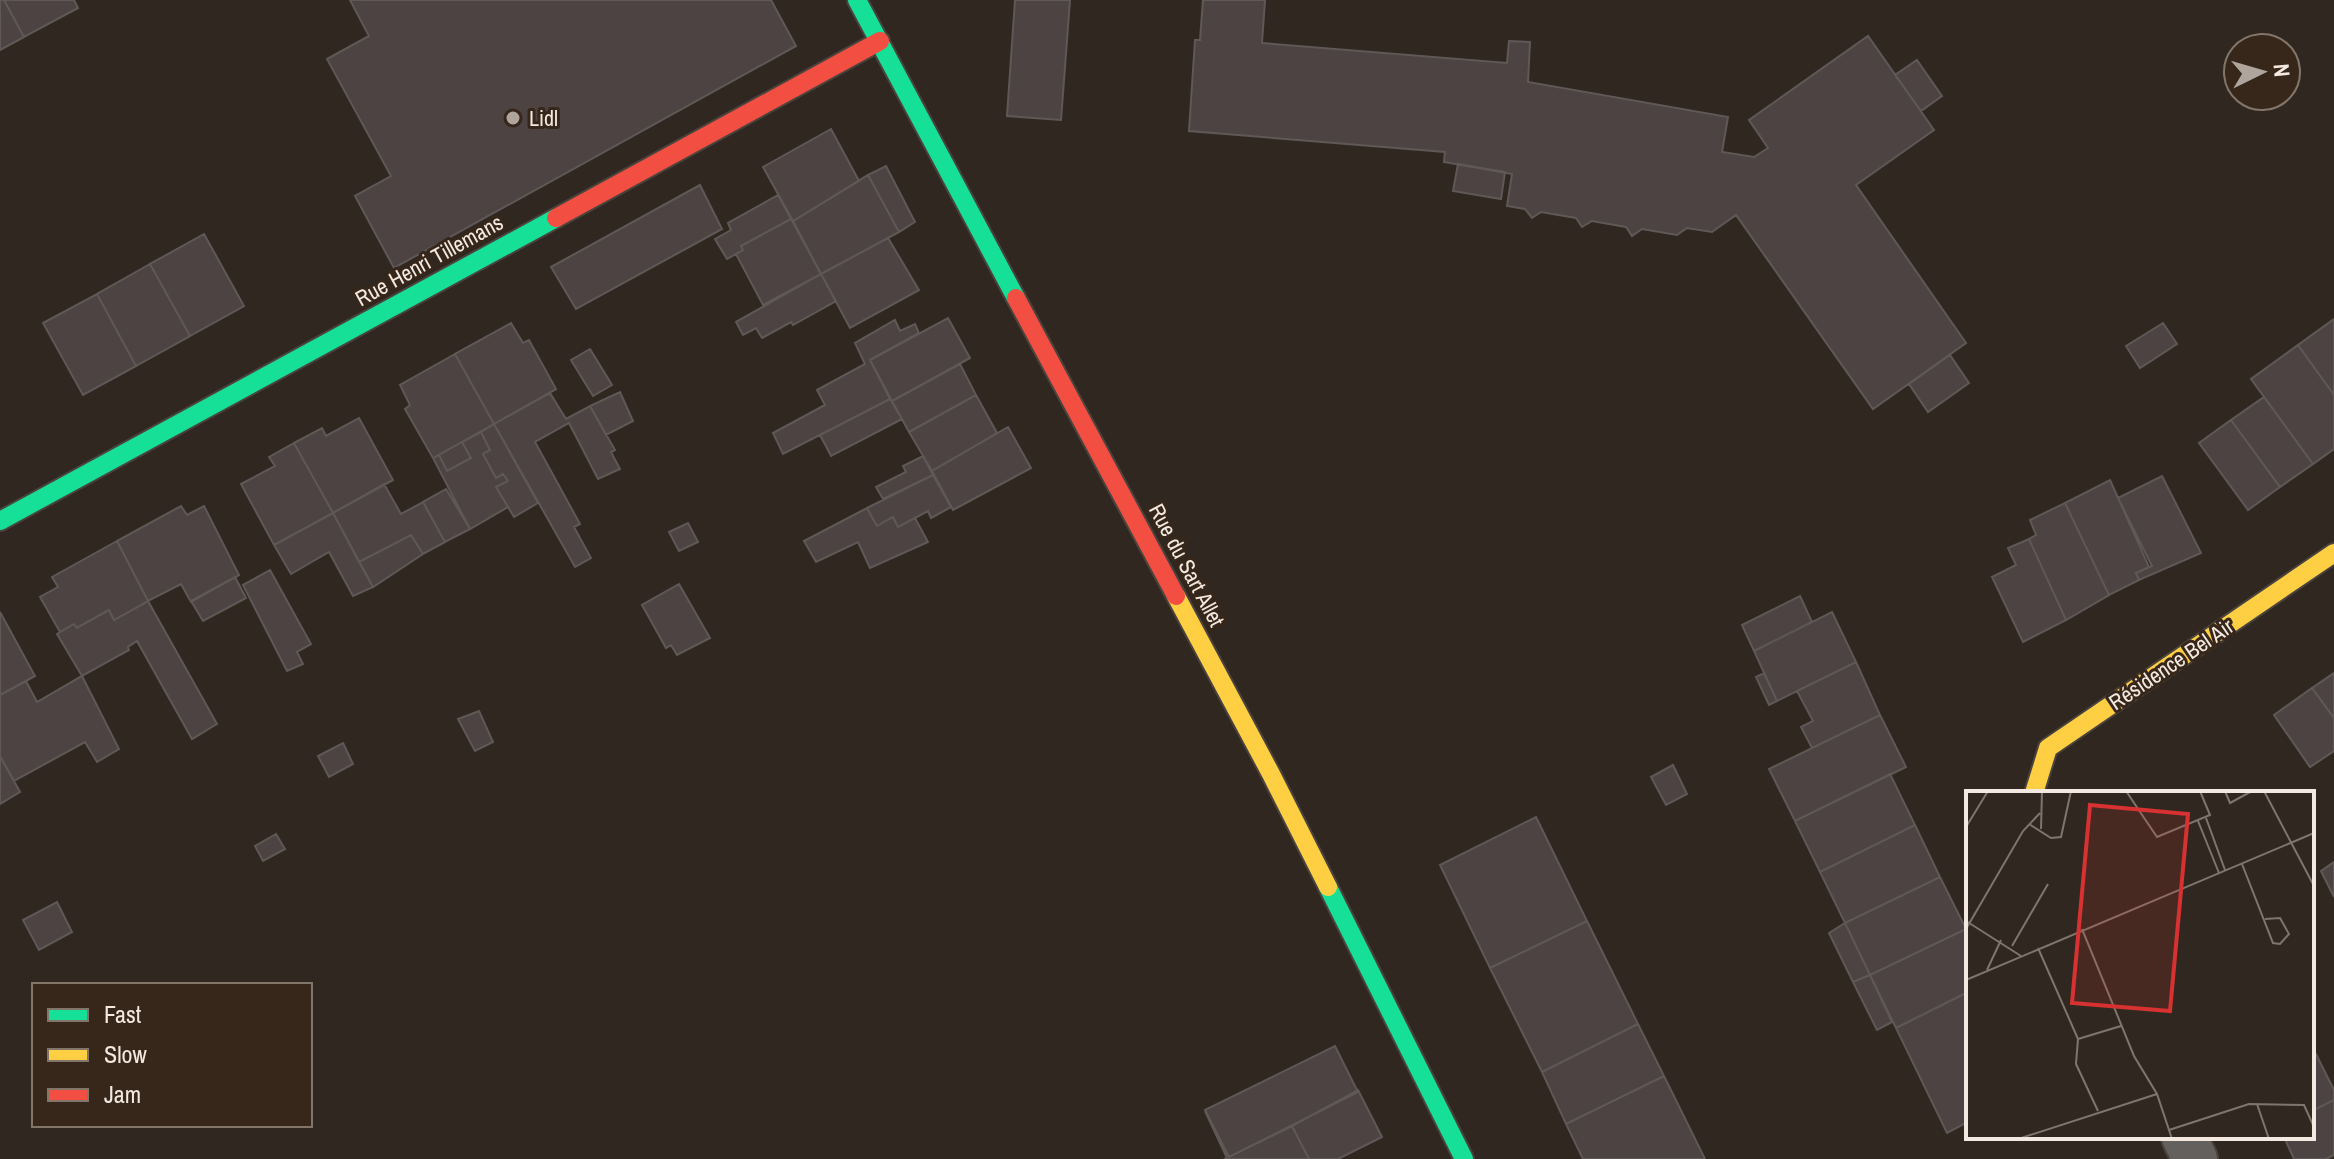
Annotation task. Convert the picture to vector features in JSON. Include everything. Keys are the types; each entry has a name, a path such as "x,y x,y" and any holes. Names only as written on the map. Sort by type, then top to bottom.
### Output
{"street":[{"name":"Rue du Sart Allet","path":"857,0 1271,774 1464,1159"},
{"name":"Rue Henri Tillemans","path":"0,521 880,41"},
{"name":"Résidence Bel Air","path":"2035,791 2048,748 2334,553"},
{"path":"2185,1139 2195,1159"}],"building":[{"path":"0,0 4,0 24,37 0,50"},
{"path":"4,0 74,0 78,8 24,37"},
{"name":"Lidl","path":"350,0 771,0 796,46 394,268 355,196 391,176 327,59 369,36"},
{"path":"1015,0 1070,0 1061,120 1007,116"},
{"path":"1203,0 1265,0 1262,43 1507,63 1509,41 1530,42 1528,82 1728,117 1722,152 1754,157 1768,148 1749,120 1868,36 1934,130 1856,185 1966,343 1873,409 1736,215 1712,232 1687,228 1677,235 1642,229 1632,236 1626,227 1592,221 1582,227 1576,218 1541,212 1532,218 1525,209 1507,206 1512,174 1444,162 1445,152 1189,131 1195,40 1200,40"},
{"path":"1917,60 1942,96 1921,111 1895,75"},
{"path":"831,129 859,181 793,221 763,167"},
{"path":"1458,164 1505,172 1501,199 1453,191"},
{"path":"886,166 915,222 899,232 868,175"},
{"path":"868,175 899,232 821,274 793,221"},
{"path":"700,185 722,229 576,309 551,267"},
{"path":"778,195 791,219 741,246 743,250 727,259 715,239 731,230 728,223"},
{"path":"791,219 821,274 763,305 736,254 743,250 741,246"},
{"path":"204,234 244,306 190,336 150,264"},
{"path":"888,238 919,290 850,328 821,274"},
{"path":"150,264 190,336 136,366 97,294"},
{"path":"821,274 836,301 762,338 756,328 743,335 736,322"},
{"path":"97,294 136,366 83,395 43,323"},
{"path":"948,318 970,358 892,401 870,360"},
{"path":"2334,319 2334,395 2298,345"},
{"path":"895,320 900,331 915,324 919,333 870,360 890,399 783,454 773,433 825,405 817,390 865,364 855,343"},
{"path":"511,323 523,343 529,340 556,389 494,424 455,354"},
{"path":"2163,323 2177,344 2140,368 2126,346"},
{"path":"2298,345 2334,395 2334,449 2313,464 2251,379"},
{"path":"590,349 612,385 593,396 571,360"},
{"path":"455,354 494,424 433,458 405,409 410,405 400,385"},
{"path":"1950,355 1969,383 1928,412 1909,384"},
{"path":"960,364 976,395 909,432 892,401"},
{"path":"620,392 633,421 606,435 590,406"},
{"path":"550,393 566,419 590,406 615,450 611,452 620,469 598,479 569,423 535,442 580,524 574,527 591,558 575,567 494,424"},
{"path":"976,395 997,433 932,471 909,432"},
{"path":"2264,397 2313,464 2280,487 2231,420"},
{"path":"890,399 902,419 831,456 820,435"},
{"path":"359,418 393,480 333,513 294,443 322,428 326,436"},
{"path":"2231,420 2280,487 2248,510 2199,443"},
{"path":"494,424 538,503 514,517 496,487 508,481 503,474 496,478 483,454 490,450 481,432"},
{"path":"1008,427 1031,468 953,510 932,471"},
{"path":"481,432 490,450 483,454 496,478 503,474 508,481 496,487 508,507 470,529 433,458 439,455 447,471 471,458 462,442"},
{"path":"462,442 471,458 447,471 439,455"},
{"path":"294,443 333,513 274,545 241,484 275,466 269,457"},
{"path":"923,456 933,475 883,499 876,487 906,472 903,466"},
{"path":"933,475 951,507 931,518 928,511 898,527 893,517 877,526 867,508"},
{"path":"2162,476 2201,553 2139,580 2136,573 2152,566 2118,498"},
{"path":"2110,480 2149,567 2136,573 2139,580 2109,595 2065,503"},
{"path":"384,484 401,514 423,502 445,542 423,554 411,535 359,562 333,513"},
{"path":"446,489 470,529 445,542 423,502"},
{"path":"2065,503 2109,595 2066,620 2029,539 2036,535 2030,520"},
{"path":"181,506 187,515 204,506 239,575 191,602 181,584 148,601 117,541"},
{"path":"867,508 877,526 893,517 898,527 915,518 928,542 870,568 858,542 816,562 804,541"},
{"path":"333,513 373,587 353,596 329,552 291,574 274,545"},
{"path":"688,523 698,542 679,551 669,532"},
{"path":"411,535 423,554 373,587 359,562"},
{"path":"2029,539 2066,620 2023,642 1992,577 2016,565 2008,548"},
{"path":"117,541 148,601 114,620 109,610 77,628 74,624 60,632 40,597 58,587 52,577"},
{"path":"270,570 311,644 297,652 303,664 287,671 243,585"},
{"path":"235,577 246,598 203,621 191,601"},
{"path":"679,584 710,638 677,655 671,645 666,648 642,605"},
{"path":"1800,596 1812,622 1754,651 1742,625"},
{"path":"148,601 217,724 192,739 137,641 128,647 129,650 82,676 57,634 74,624 77,628 109,610 114,620"},
{"path":"0,612 35,676 0,695"},
{"path":"1832,612 1856,662 1777,701 1754,651"},
{"path":"1856,662 1880,715 1812,748 1801,727 1813,721 1797,691"},
{"path":"1764,673 1777,701 1769,705 1756,677"},
{"path":"2334,673 2334,718 2312,688"},
{"path":"82,676 119,749 97,762 85,742 14,781 0,756 0,695 26,681 37,702"},
{"path":"2312,688 2334,718 2334,751 2310,767 2274,715"},
{"path":"479,711 493,742 475,751 458,719"},
{"path":"1880,715 1906,767 1795,821 1769,769"},
{"path":"343,743 353,764 329,777 318,756"},
{"path":"0,756 20,792 0,804"},
{"path":"1673,765 1687,794 1666,805 1651,777"},
{"path":"1890,774 1915,825 1820,872 1795,821"},
{"path":"1536,817 1587,921 1490,968 1440,865"},
{"path":"1915,825 1940,877 1845,923 1820,872"},
{"path":"276,834 285,849 263,861 255,846"},
{"path":"2334,862 2334,897 2321,871"},
{"path":"1940,877 1966,929 1870,975 1845,923"},
{"path":"57,902 72,932 39,950 23,920"},
{"path":"1587,921 1638,1024 1542,1072 1490,968"},
{"path":"1845,923 1870,975 1853,982 1829,933"},
{"path":"1966,929 1966,993 1896,1028 1870,975"},
{"path":"1870,975 1892,1022 1877,1030 1853,982"},
{"path":"1966,993 1966,1123 1947,1133 1896,1028"},
{"path":"1638,1024 1664,1076 1566,1124 1542,1072"},
{"path":"1335,1046 1358,1092 1229,1157 1205,1110"},
{"path":"2314,1055 2334,1090 2334,1100 2314,1110"},
{"path":"1664,1076 1705,1159 1583,1159 1566,1124"},
{"path":"1358,1090 1382,1137 1338,1159 1309,1159 1292,1126"},
{"path":"2334,1100 2334,1155 2326,1159 2294,1159 2285,1139 2314,1139 2314,1110"},
{"path":"1205,1111 1229,1157 1292,1126 1309,1159 1224,1159 1227,1158"}],"traffic: fast":[{"path":"857,0 1016,298"},
{"path":"0,521 556,218"},
{"path":"1328,887 1464,1159"}],"traffic: slow":[{"path":"2035,791 2048,748 2334,553"},
{"path":"1176,596 1328,887"}],"traffic: jam":[{"path":"556,218 880,41"},
{"path":"1016,298 1176,596"}],"place":[{"name":"Lidl","path":"513,118"}]}
